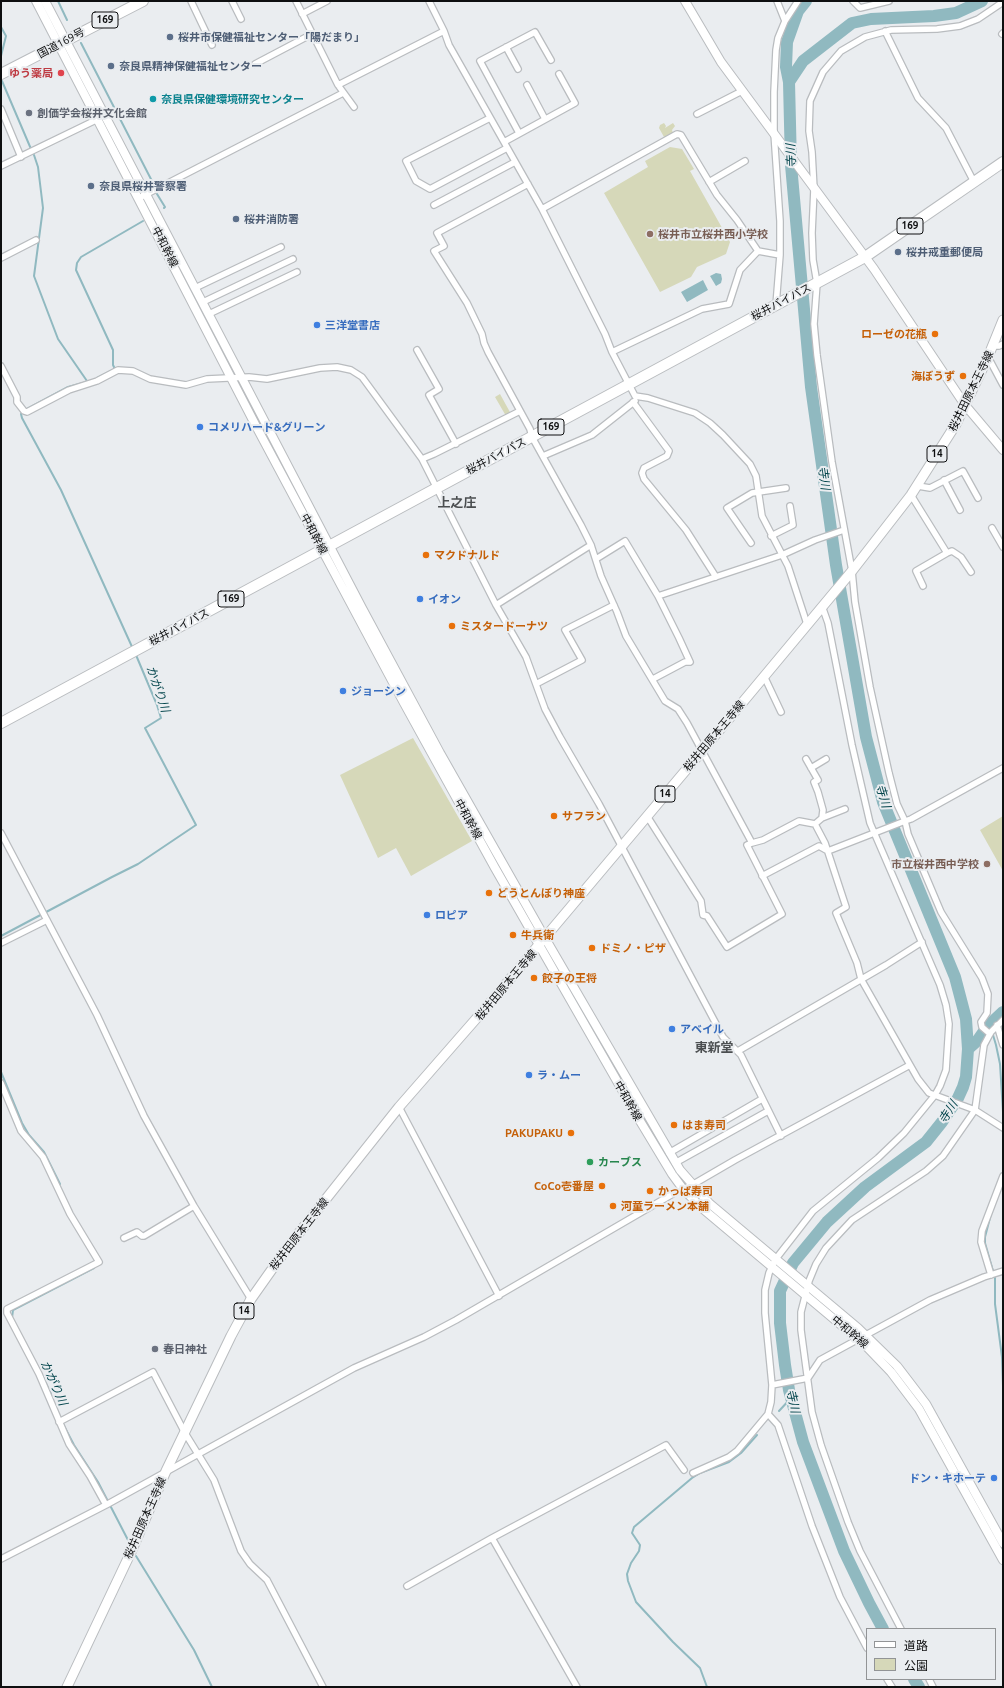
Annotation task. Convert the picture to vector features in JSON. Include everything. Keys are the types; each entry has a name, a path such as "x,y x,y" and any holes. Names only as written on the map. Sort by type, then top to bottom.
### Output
{"highway":[{"name":"国道169号","path":"1,74 143,1"},
{"name":"桜井バイパス","path":"1,723 865,257 1003,162"}],"main road":[{"name":"中和幹線","path":"36,1 63,42 143,195 232,379 436,746 637,1116 683,1189 703,1209 866,1335 897,1366 926,1404 1003,1543"},
{"name":"中和幹線","path":"45,1 98,119 143,195 203,302 326,548"},
{"path":"685,1 717,56 865,257 965,405 1003,450"},
{"name":"桜井田原本王寺線","path":"67,1687 131,1552 166,1471 231,1336 251,1299 287,1248 399,1108 542,941 808,624 918,486 956,424 993,346 1003,320"},
{"name":"中和幹線","path":"542,941 675,1163 692,1185 709,1203 774,1264"},
{"name":"中和幹線","path":"806,1290 878,1357 919,1409 1003,1560"}],"street":[{"path":"191,1 212,44"},
{"path":"232,1 241,19"},
{"path":"296,1 338,85 354,107"},
{"path":"302,14 326,1"},
{"path":"429,1 444,31 449,45 542,209 605,334 634,399 669,450 667,456 644,468 642,473 644,479 686,530 716,577"},
{"path":"777,1 785,21"},
{"path":"778,304 780,221 775,135 776,50 778,38 785,21 798,1"},
{"path":"853,1 860,8 889,1"},
{"path":"1003,2 978,19 960,26 937,29 884,31 864,37 841,51 823,72 810,101 809,131 812,152 813,260 816,284 814,324 817,355 850,573 880,736 897,804 908,834 941,912 982,978 988,994 987,1014 981,1022 982,1027 993,1030 1003,1045"},
{"path":"338,85 444,31"},
{"path":"884,31 918,98 946,128 974,182"},
{"path":"520,133 480,61 535,32 551,60"},
{"path":"255,64 312,34"},
{"path":"506,47 518,69"},
{"path":"504,142 575,103 559,74"},
{"path":"527,85 545,119"},
{"path":"697,114 742,91"},
{"path":"143,195 343,93"},
{"path":"1,109 21,156"},
{"path":"490,118 406,161 416,181 430,189 507,148"},
{"path":"1,166 98,119"},
{"path":"542,209 677,134 680,136 709,182 758,251 780,255"},
{"path":"709,182 745,161"},
{"path":"434,206 515,162"},
{"path":"528,184 437,233 444,246 434,251 467,303 482,334 488,352 520,411 532,437 556,478 591,545 601,576 626,636 666,701 678,709 752,843"},
{"path":"1,258 36,240"},
{"path":"195,288 281,247"},
{"path":"612,352 702,310 729,304 740,270 758,251"},
{"path":"203,302 293,259"},
{"path":"209,314 297,272"},
{"path":"993,346 1003,344"},
{"path":"418,350 439,389 429,395 456,444"},
{"path":"988,357 1003,385"},
{"path":"1,366 17,397 17,402 24,411 27,412 69,390 96,381 118,370 133,371 150,379 186,385 207,380 242,378 267,379 320,368 337,367 351,370 362,377 422,459 496,604 526,657 545,709 556,730 621,846 723,1037 738,1051 781,1136"},
{"path":"543,456 592,435 634,399 648,398 696,413 723,435 750,464 756,476 762,516 771,536 788,566 808,624"},
{"path":"422,459 456,444 520,411"},
{"path":"918,486 930,488 963,471 978,498"},
{"path":"944,480 960,510"},
{"path":"751,543 727,508 752,493 786,488"},
{"path":"911,495 947,553"},
{"path":"771,536 793,525 790,506"},
{"path":"992,528 1003,547"},
{"path":"658,596 782,555 815,540 844,530"},
{"path":"596,559 625,541 658,596 690,662 685,662 653,679"},
{"path":"496,604 591,545"},
{"path":"923,586 916,571 947,553 952,552 961,558 971,572"},
{"path":"693,1473 729,1457 737,1451 768,1414 773,1385 765,1290 774,1264 814,1211 878,1158 904,1133 937,1096 946,1070 949,1024 946,1005 940,985 877,833 870,823 852,745 824,603"},
{"path":"536,684 582,660 565,630 614,605"},
{"path":"764,676 781,712"},
{"path":"806,759 818,780 814,782 823,810 822,818"},
{"path":"811,768 826,759"},
{"path":"762,876 819,846 828,851 911,819 1003,768"},
{"path":"815,824 822,818 845,808"},
{"path":"646,816 701,901 703,915 707,916 727,947 782,914 747,845 763,840 799,821 815,824"},
{"path":"815,824 828,851 846,908 836,913 857,963 861,979 910,1065 929,1093 973,1109 1003,1128"},
{"path":"1,833 97,1015 144,1116 194,1206 251,1299"},
{"path":"1,943 47,920"},
{"path":"738,1051 922,942"},
{"path":"900,1628 860,1550 837,1494 812,1412 801,1330 801,1312 806,1290 816,1264 826,1248 852,1220 931,1166 943,1156 973,1109 984,1045 993,1030 1003,1020"},
{"path":"1,1559 106,1505 354,1368 424,1337 499,1296 585,1243 910,1065"},
{"path":"1,1083 22,1131 43,1157 70,1214 99,1262 7,1309 7,1313 39,1374 69,1444 90,1476 106,1505"},
{"path":"669,1153 762,1099"},
{"path":"399,1108 499,1296"},
{"path":"675,1163 768,1111"},
{"path":"993,1274 982,1242 982,1232 1003,1176"},
{"path":"124,1238 137,1232 144,1236 194,1206"},
{"path":"773,1385 807,1379 820,1360 858,1339 930,1300 1003,1271"},
{"path":"59,1422 153,1372 185,1433 214,1480 241,1551 250,1564 267,1580 323,1687"},
{"path":"768,1414 778,1425 807,1514 840,1596 866,1646"},
{"path":"407,1586 492,1538 666,1445 684,1470"},
{"path":"492,1538 577,1687"}],"green space":[{"path":"664,123 666,126 665,128 673,123 675,126 672,130 673,133 664,137 659,128 660,125"},
{"path":"670,147 682,149 694,169 690,171 730,242 726,254 697,267 691,277 660,292 604,193 648,167 645,161"},
{"path":"500,394 511,414 506,416 495,397"},
{"path":"413,738 472,841 411,876 396,848 378,858 340,775"},
{"path":"1003,816 1003,871 980,830"}],"water":[{"path":"716,273 721,274 722,279 721,283 716,286 710,276"},
{"path":"703,280 708,290 687,302 681,292"}],"waterway":[{"path":"58,1 67,20"},
{"name":"寺川","path":"806,1 798,11 787,42 786,67 789,82 791,165 811,387 836,565 866,737 883,802 955,977 966,1019 968,1049 966,1077 963,1087 958,1098 942,1122 926,1142 865,1187 827,1222 793,1263 780,1291 780,1323 785,1365 789,1390 803,1442 844,1551 882,1628"},
{"name":"寺川","path":"789,82 803,61 852,23 871,19 934,16 956,13 982,1"},
{"path":"1,27 6,36 1,56"},
{"path":"81,43 154,185"},
{"path":"2,81 31,149"},
{"path":"34,155 38,167 43,208 34,276 58,339 87,381"},
{"path":"157,194 165,207 164,208"},
{"path":"97,378 115,369 113,365 113,350 76,270 77,263 81,257 143,221"},
{"name":"かがり川","path":"27,409 68,387 90,381"},
{"name":"かがり川","path":"23,412 21,414 22,418 61,490 133,649"},
{"name":"かがり川","path":"1,936 138,864 196,825 145,728 161,718 136,655"},
{"path":"968,1049 978,1040 987,1027 1003,1012"},
{"path":"987,1027 993,1035 1000,1064 1003,1112"},
{"name":"かがり川","path":"1,1072 22,1123 29,1135 44,1152 60,1184"},
{"path":"991,1214 985,1237 985,1243 995,1278 995,1304 1002,1357 1003,1386"},
{"name":"かがり川","path":"12,1318 13,1310 94,1268"},
{"name":"かがり川","path":"40,1371 51,1394"},
{"path":"779,1411 791,1398"},
{"name":"かがり川","path":"63,1424 74,1445 98,1482 129,1542"},
{"path":"707,1687 700,1668 673,1642 636,1602 627,1574 631,1563 639,1551 640,1545 632,1533 634,1527 692,1478 700,1473 729,1462 741,1453 757,1435"},
{"name":"かがり川","path":"136,1556 194,1650 212,1687"},
{"name":"寺川","path":"915,1680 919,1687"}],"place":[{"name":"桜井市保健福祉センター「陽だまり」","path":"170,37"},
{"name":"奈良県精神保健福祉センター","path":"111,66"},
{"name":"ゆう薬局","path":"61,73"},
{"name":"奈良県保健環境研究センター","path":"153,99"},
{"name":"創価学会桜井文化会館","path":"29,113"},
{"name":"奈良県桜井警察署","path":"91,186"},
{"name":"桜井消防署","path":"236,219"},
{"name":"桜井市立桜井西小学校","path":"650,234"},
{"name":"桜井戒重郵便局","path":"898,252"},
{"name":"三洋堂書店","path":"317,325"},
{"name":"ローゼの花瓶","path":"935,334"},
{"name":"海ぼうず","path":"963,376"},
{"name":"コメリハード&グリーン","path":"200,427"},
{"name":"マクドナルド","path":"426,555"},
{"name":"イオン","path":"420,599"},
{"name":"ミスタードーナツ","path":"452,626"},
{"name":"ジョーシン","path":"343,691"},
{"name":"サフラン","path":"554,816"},
{"name":"市立桜井西中学校","path":"987,864"},
{"name":"どうとんぼり神座","path":"489,893"},
{"name":"ロピア","path":"427,915"},
{"name":"牛兵衛","path":"513,935"},
{"name":"ドミノ・ピザ","path":"592,948"},
{"name":"餃子の王将","path":"534,978"},
{"name":"アベイル","path":"672,1029"},
{"name":"ラ・ムー","path":"529,1075"},
{"name":"はま寿司","path":"674,1125"},
{"name":"PAKUPAKU","path":"571,1133"},
{"name":"カーブス","path":"590,1162"},
{"name":"CoCo壱番屋","path":"602,1186"},
{"name":"かっぱ寿司","path":"650,1191"},
{"name":"河童ラーメン本舗","path":"613,1206"},
{"name":"春日神社","path":"155,1349"},
{"name":"ドン・キホーテ","path":"994,1478"}],"district":[{"name":"上之庄","path":"457,503"},
{"name":"東新堂","path":"714,1048"}]}
